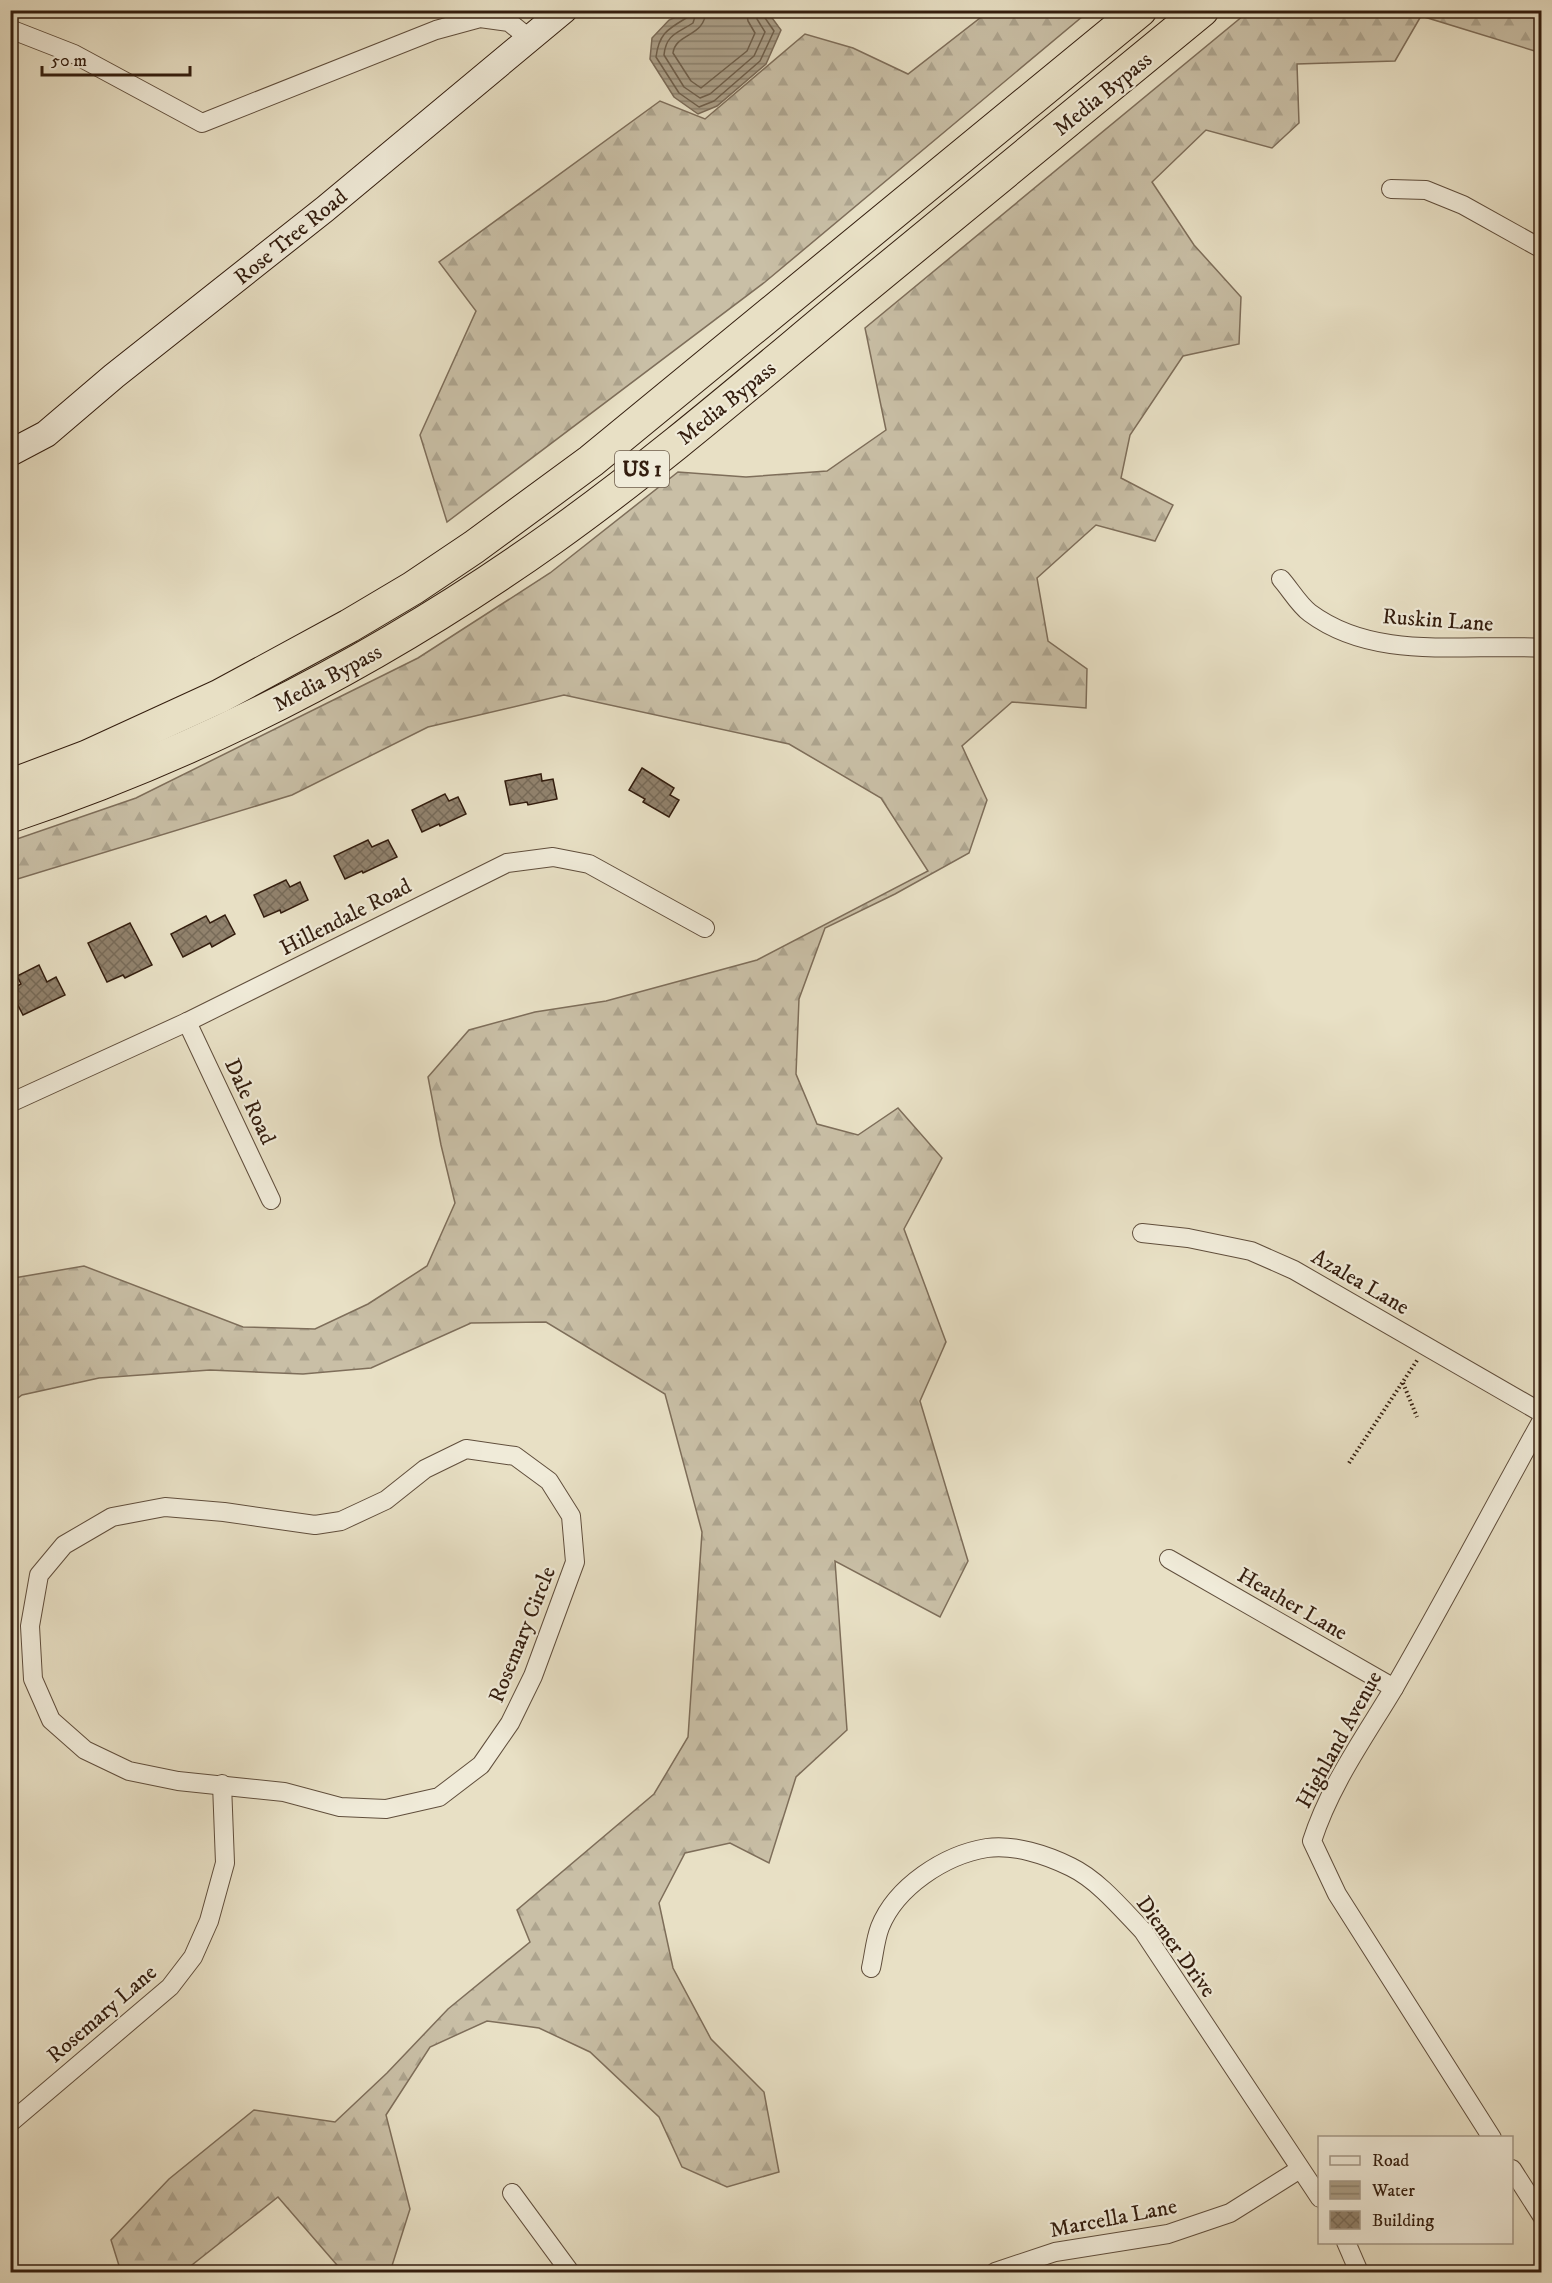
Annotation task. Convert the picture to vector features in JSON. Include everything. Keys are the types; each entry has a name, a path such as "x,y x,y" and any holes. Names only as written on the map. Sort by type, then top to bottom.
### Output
{"highway":[{"name":"Media Bypass","path":"10,786 87,757 220,696 349,626 413,588 474,547 591,461 1140,10"},
{"name":"Media Bypass","path":"10,816 98,785 236,725 366,656 432,618 494,578 554,536 673,445 1202,10"}],"street":[{"name":"Rose Tree Road","path":"10,453 46,434 114,376 325,209 564,10"},
{"path":"10,29 74,54 202,123 436,30 480,18 509,22 530,39"},
{"path":"1391,189 1426,190 1463,205 1542,249"},
{"name":"Ruskin Lane","path":"1281,579 1308,612 1339,630 1386,643 1439,648 1542,648"},
{"name":"Hillendale Road","path":"10,1103 187,1022 507,863 553,857 589,864 705,928"},
{"name":"Dale Road","path":"187,1022 271,1200"},
{"name":"Azalea Lane","path":"1142,1233 1188,1238 1251,1251 1294,1270 1542,1413"},
{"name":"Highland Avenue","path":"1490,2136 1337,1894 1312,1841 1319,1818 1346,1767 1394,1688 1542,1420"},
{"name":"Rosemary Circle","path":"466,1449 515,1456 549,1480 571,1516 575,1562 533,1676 510,1723 481,1765 439,1797 386,1809 340,1807 284,1792 222,1784 178,1781 129,1771 85,1750 51,1720 33,1679 30,1626 39,1575 64,1545 112,1517 165,1507 224,1512 315,1525 341,1521 386,1500 425,1469 466,1449"},
{"name":"Heather Lane","path":"1169,1559 1394,1688"},
{"name":"Rosemary Lane","path":"10,2123 170,1987 193,1957 209,1921 225,1863 222,1784"},
{"name":"Diemer Drive","path":"871,1968 880,1928 894,1903 918,1879 951,1859 987,1848 1028,1850 1072,1868 1111,1897 1143,1931 1318,2195"},
{"name":"Marcella Lane","path":"994,2272 1055,2252 1168,2234 1230,2213 1300,2169"},
{"path":"1513,2171 1542,2216"},
{"path":"512,2193 570,2272"},
{"path":"1347,2244 1359,2272"}],"path":[{"path":"1349,1463 1426,1346"},
{"path":"1402,1382 1417,1417"}],"green space":[{"path":"989,11 1089,11 765,282 447,522 420,435 476,311 439,262 660,101 705,119 805,34 853,48 908,74"},
{"path":"1249,11 1541,11 1541,52 1421,16 1395,61 1297,64 1299,123 1272,148 1206,130 1152,182 1194,245 1241,297 1239,344 1183,356 1130,435 1121,478 1173,505 1155,541 1096,525 1037,578 1048,641 1087,669 1086,708 1012,702 962,746 987,800 969,853 895,894 825,928 799,999 796,1074 817,1124 858,1135 898,1108 942,1158 904,1229 946,1342 920,1401 968,1561 940,1617 835,1561 847,1730 796,1777 769,1863 730,1843 685,1853 659,1903 673,1968 711,2039 764,2092 779,2172 727,2187 682,2167 659,2117 590,2052 539,2028 487,2021 430,2047 386,2115 410,2209 390,2272 343,2272 278,2197 183,2272 121,2272 111,2240 169,2179 254,2110 335,2122 387,2073 448,2009 530,1942 517,1910 654,1794 688,1737 702,1532 665,1394 546,1322 471,1323 371,1368 303,1374 210,1370 99,1378 22,1395 11,1403 11,1281 14,1278 84,1266 243,1327 315,1329 368,1304 427,1266 455,1203 428,1077 469,1030 535,1012 606,1001 757,960 928,871 881,798 789,744 564,695 428,727 292,795 11,881 11,841 136,798 418,658 550,573 678,472 746,477 827,471 886,430 865,328"}],"water":[{"path":"689,11 767,11 781,30 766,64 717,106 698,114 674,97 650,59 652,38 669,20"}],"building":[{"path":"642,768 674,788 670,795 679,800 669,817 643,802 645,799 629,790"},
{"path":"541,774 542,781 553,779 557,799 528,805 527,802 510,805 505,781"},
{"path":"445,794 449,801 458,797 466,814 422,832 412,810"},
{"path":"368,840 372,847 388,840 397,857 345,879 334,856"},
{"path":"286,880 290,887 300,882 308,900 281,913 280,910 264,917 254,895"},
{"path":"225,915 235,934 212,947 210,943 183,957 171,934 206,916 210,923"},
{"path":"130,923 152,965 125,978 123,975 107,982 88,943"},
{"path":"39,965 47,982 56,977 65,995 23,1015 10,990 21,984 17,976"}]}
